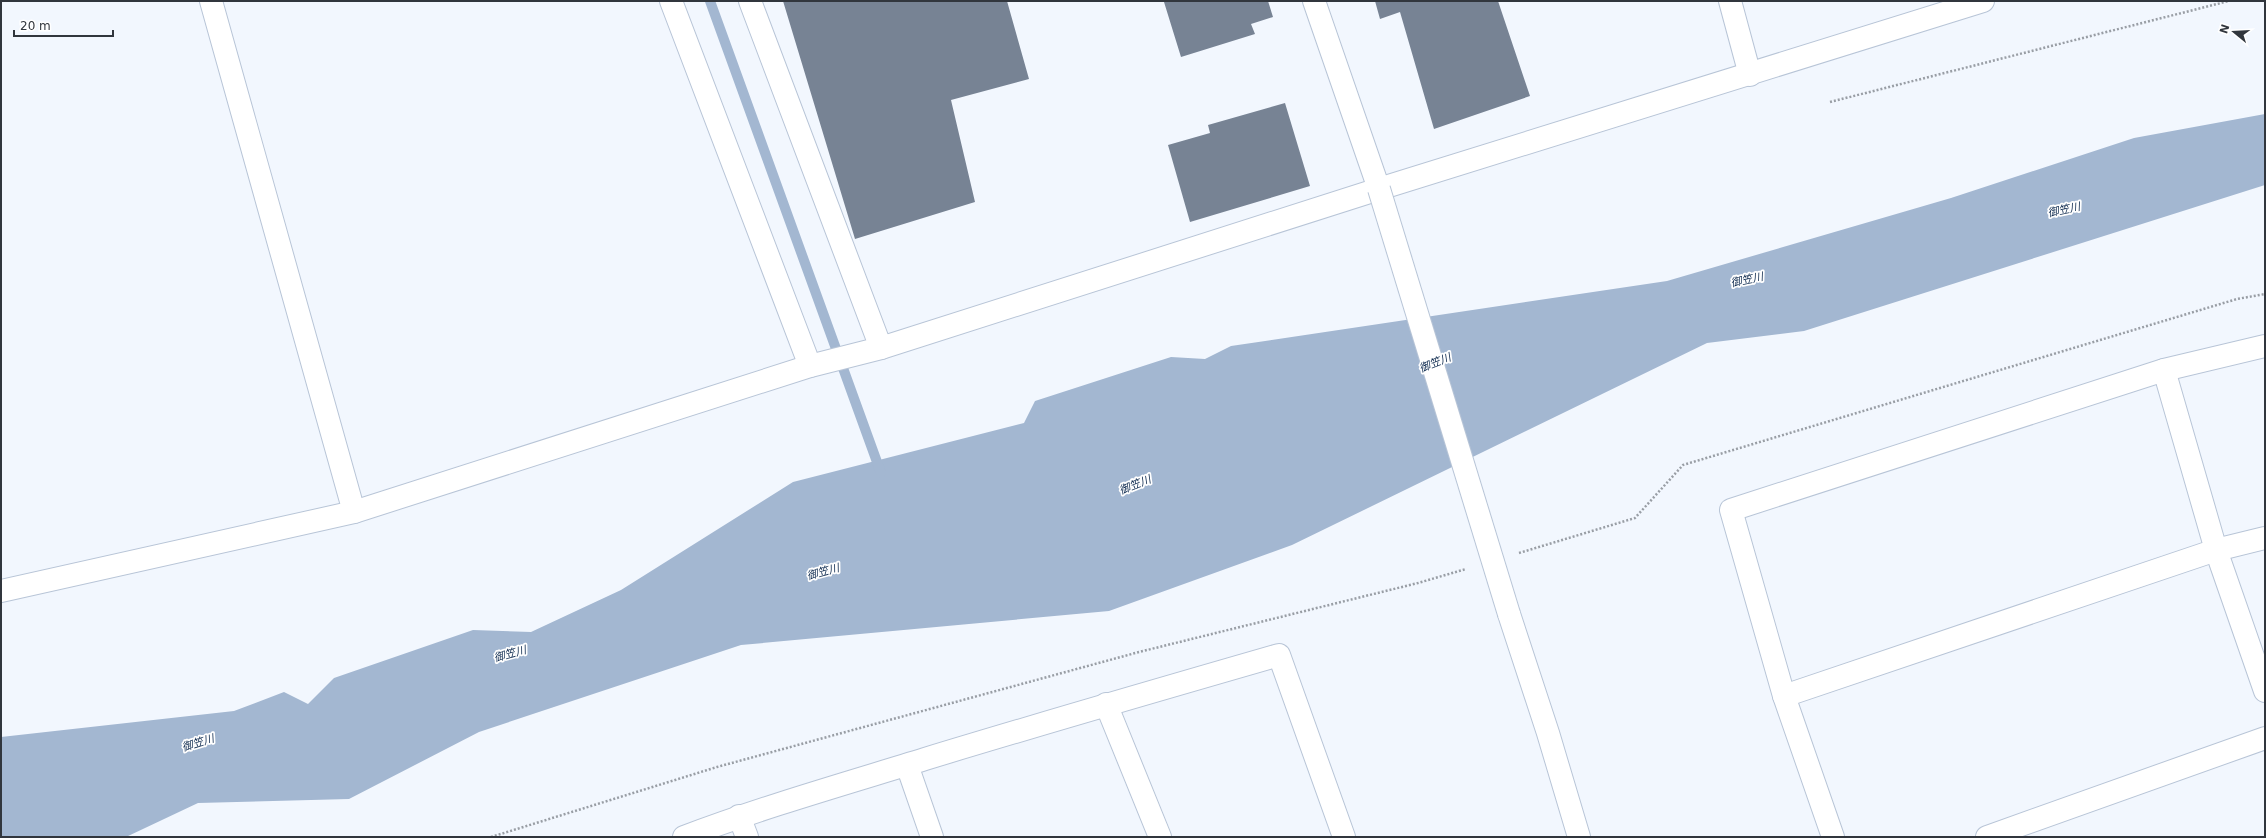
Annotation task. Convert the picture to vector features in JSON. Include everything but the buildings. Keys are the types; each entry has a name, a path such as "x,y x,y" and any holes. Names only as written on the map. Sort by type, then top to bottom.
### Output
{"street":[{"path":"211,1 354,512"},
{"path":"671,1 810,366"},
{"path":"750,1 881,348"},
{"path":"1314,1 1379,190 1579,837"},
{"path":"1730,1 1750,75"},
{"path":"1,591 354,512 810,366 881,348 1983,1"},
{"path":"1834,837 1784,696 1731,510 2164,370 2265,346"},
{"path":"2164,370 2216,550 2265,691"},
{"path":"1784,696 2216,550 2265,538"},
{"path":"684,837 739,816 1106,704 1280,655 1344,837"},
{"path":"1106,704 1160,837"},
{"path":"1987,837 2265,738"},
{"path":"907,765 932,837"},
{"path":"739,816 747,837"}],"path":[{"path":"1830,102 2229,1"},
{"path":"1515,554 1635,518 1683,465 2237,299 2265,294"},
{"path":"490,837 725,765 1139,652 1418,583 1470,567"}],"water":[{"name":"御笠川","path":"2265,114 2265,185 1804,331 1707,343 1292,545 1109,611 741,645 479,732 349,799 198,803 126,837 1,837 1,737 234,711 284,692 308,704 334,678 473,630 531,632 621,590 793,482 1024,423 1035,401 1171,357 1205,359 1231,346 1667,281 1951,198 2134,138"}],"waterway":[{"path":"710,1 881,473"}]}
